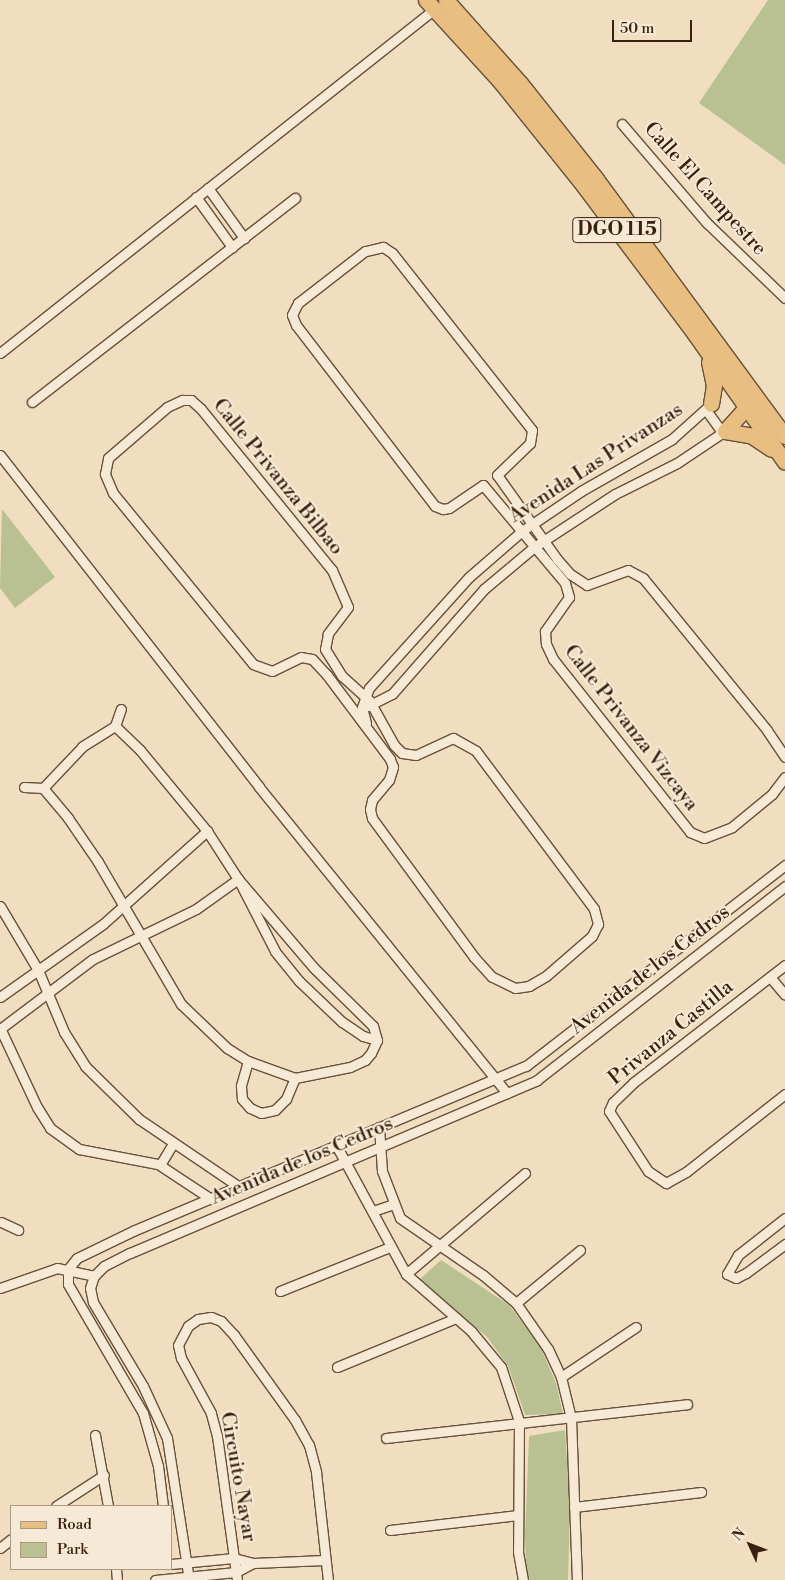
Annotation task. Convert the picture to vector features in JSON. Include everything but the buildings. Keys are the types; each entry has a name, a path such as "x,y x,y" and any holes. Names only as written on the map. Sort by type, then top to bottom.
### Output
{"main road":[{"name":"DGO 115","path":"438,2 524,110 590,182 745,392 784,460"},
{"name":"DGO 115","path":"590,182 695,334 785,436"},
{"path":"695,334 714,374 708,407"},
{"path":"708,407 745,392"},
{"path":"745,392 724,432 752,436 784,460"}],"street":[{"path":"0,353 438,2"},
{"name":"Calle El Campestre","path":"622,124 707,223 785,298"},
{"path":"208,188 244,238"},
{"path":"196,197 232,247"},
{"path":"32,402 295,198"},
{"path":"534,547 483,485 449,508 442,509 435,506 296,325 292,315 298,303 365,251 383,247 392,253 532,430 530,443 497,475 570,574 587,585 628,570 643,578 767,730 785,757"},
{"name":"Calle Privanza Bilbao","path":"342,695 312,659 301,657 272,671 263,670 243,656 114,493 105,474 108,458 167,407 182,400 191,400 201,408 332,570 348,607 328,634 325,649 342,676 365,696"},
{"path":"708,407 724,432"},
{"name":"Avenida Las Privanzas","path":"708,407 672,439 581,491 522,531 439,608 365,696 362,707 372,706 392,694 408,679 468,606 534,547 615,494 678,463 724,432"},
{"path":"0,455 259,787 507,1094"},
{"name":"Calle Privanza Vizcaya","path":"534,547 569,591 565,604 545,630 553,659 690,832 704,838 732,827 772,794 785,777"},
{"path":"342,695 362,707 364,720 393,767 389,780 372,800 370,808 372,818 398,856 492,977 515,988 528,986 582,946 598,924 594,909 476,751 453,738 416,755 402,754 380,725 372,706 365,696"},
{"path":"342,695 374,736"},
{"path":"43,788 82,747 115,726 122,709"},
{"path":"115,726 140,750 207,831 238,879 275,951 299,981 342,1022 363,1036 377,1040"},
{"path":"24,787 43,788 68,818 180,1004 205,1030 248,1062 295,1078 350,1067 365,1060 377,1040 373,1026 314,968 238,879"},
{"path":"0,997 72,948 123,907 207,831"},
{"name":"Avenida de los Cedros","path":"68,1269 77,1258 94,1248 241,1188 336,1145 496,1079 541,1057 785,865"},
{"path":"211,1199 160,1165 135,1157 79,1149 50,1128 37,1107 0,1029 93,960 196,909 238,879"},
{"name":"Avenida de los Cedros","path":"94,1276 104,1266 130,1253 507,1094 552,1070 785,886"},
{"path":"0,906 38,970 64,1032 85,1066 114,1098 173,1143 241,1188"},
{"name":"Privanza Castilla","path":"785,966 633,1084 613,1102 609,1111 648,1171 666,1183 686,1172 785,1094"},
{"path":"770,976 785,995"},
{"path":"248,1062 241,1086 242,1099 250,1108 261,1114 275,1110 286,1099 295,1078"},
{"path":"379,1127 382,1171 392,1204 400,1218 484,1275 516,1303 548,1349 561,1378 571,1418 577,1580"},
{"path":"160,1165 173,1143"},
{"path":"336,1145 344,1163 373,1211 390,1247 406,1274 489,1349 501,1367 519,1421 518,1552 523,1580"},
{"path":"406,1274 525,1173"},
{"path":"373,1211 392,1204"},
{"path":"785,1218 738,1255 727,1274 736,1278 746,1273 785,1244"},
{"path":"0,1222 18,1230"},
{"path":"280,1291 390,1247"},
{"path":"516,1303 580,1250"},
{"path":"68,1269 68,1284 76,1300 143,1413 158,1466 163,1505"},
{"path":"0,1288 48,1270 68,1269 94,1276 90,1288 93,1302 143,1386 167,1438 189,1578"},
{"name":"Circuito Nayar","path":"237,1576 217,1436 204,1397 181,1358 178,1345 188,1326 198,1319 211,1317 221,1321 234,1335 295,1420 309,1445 316,1472 328,1580"},
{"path":"337,1367 456,1318"},
{"path":"561,1378 636,1327"},
{"path":"386,1438 519,1421 571,1418 687,1404"},
{"path":"95,1434 104,1475 108,1505"},
{"path":"58,1505 104,1475"},
{"path":"574,1507 701,1492"},
{"path":"390,1530 518,1515"},
{"path":"0,1548 10,1540"},
{"path":"172,1564 234,1558 253,1563 325,1560"},
{"path":"155,1580 170,1576 189,1578 237,1576 253,1563"}],"green space":[{"path":"768,0 785,0 785,165 699,103"},
{"path":"2,509 55,577 15,608 0,588"},
{"path":"441,1260 509,1305 540,1346 556,1383 563,1414 525,1415 508,1366 487,1337 419,1280"},
{"path":"565,1430 570,1507 568,1580 530,1580 526,1569 525,1536 529,1436"}]}
